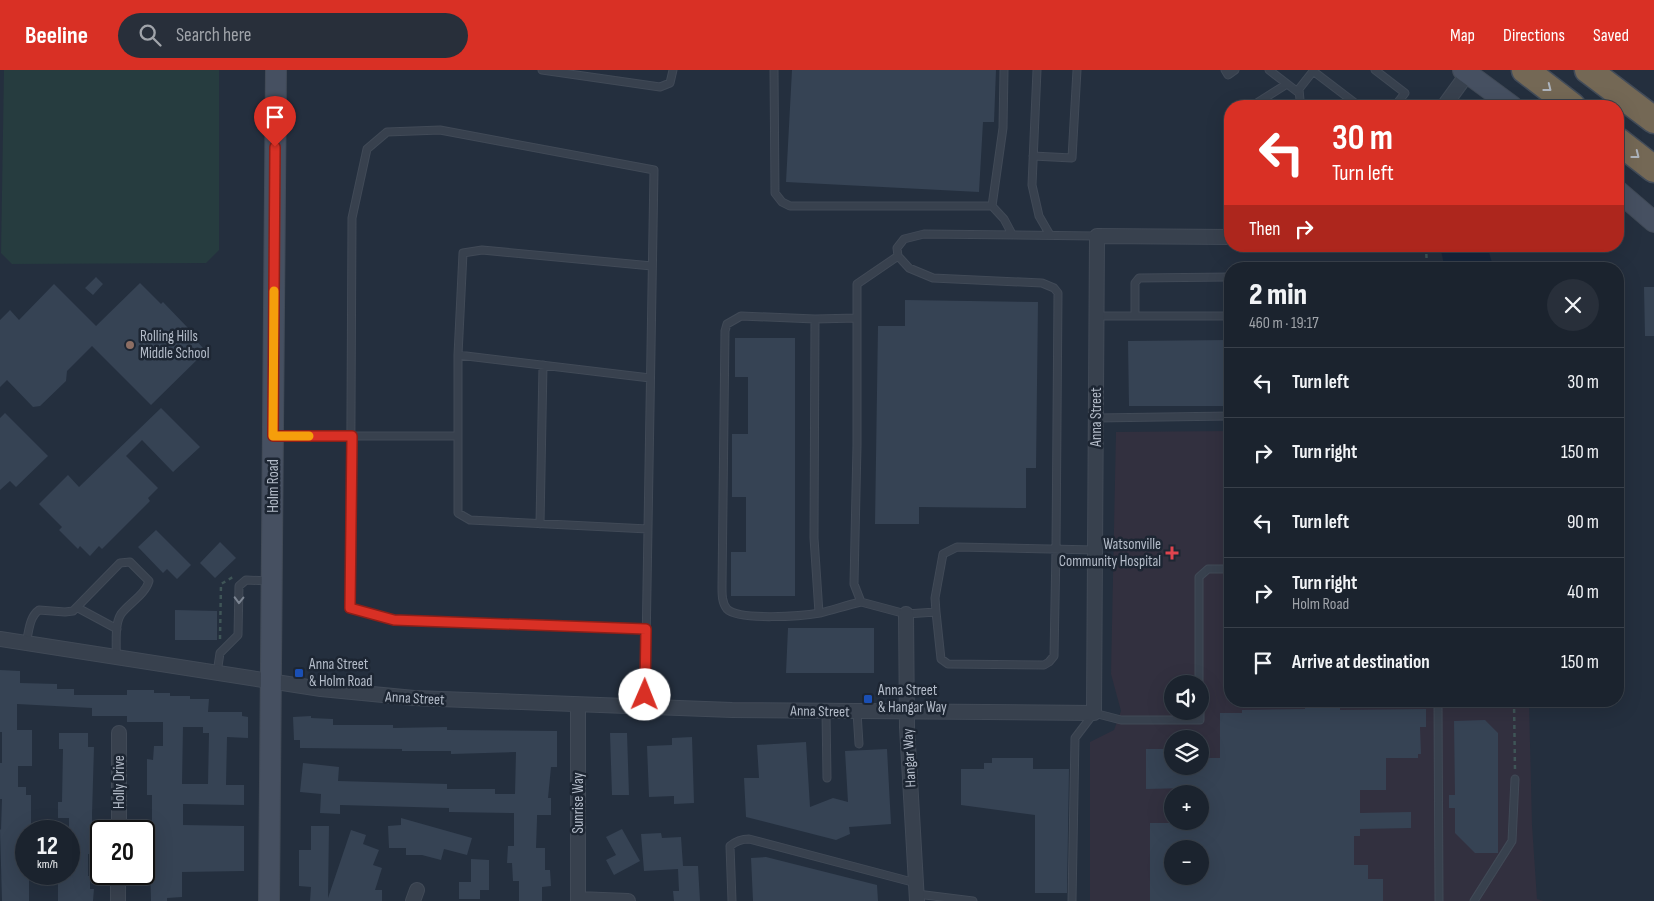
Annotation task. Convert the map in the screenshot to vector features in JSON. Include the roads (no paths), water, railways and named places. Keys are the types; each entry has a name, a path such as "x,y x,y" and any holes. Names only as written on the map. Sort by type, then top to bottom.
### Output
{"highway":[{"path":"1525,70 1564,100"},
{"path":"1588,70 1654,120"},
{"path":"1616,70 1654,104"},
{"path":"1624,146 1654,169"}],"street":[{"name":"Holm Road","path":"269,901 276,70"},
{"path":"1448,100 1465,71 1504,100"},
{"path":"1624,196 1654,222"},
{"path":"1097,236 1224,237"},
{"name":"Anna Street","path":"0,639 271,682 386,696 645,708 826,712 1094,713 1097,236"},
{"name":"Hangar Way","path":"906,614 907,712 917,893"},
{"name":"Sunrise Way","path":"578,705 578,900"},
{"name":"Holly Drive","path":"119,733 119,820"},
{"path":"118,885 118,901"},
{"path":"578,900 628,901"}],"lane":[{"path":"542,70 660,87 670,83 673,70"},
{"path":"774,70 776,193 782,202 790,206 992,206 1004,219 1012,234"},
{"path":"992,206 1003,128 1004,70"},
{"path":"1037,70 1032,185 1039,216 1050,235"},
{"path":"1033,156 1072,158 1077,70"},
{"path":"1225,70 1228,75 1235,70"},
{"path":"1268,70 1299,93"},
{"path":"1300,100 1299,89 1314,70 1352,100"},
{"path":"1375,70 1405,93 1400,100"},
{"path":"1262,100 1287,84"},
{"path":"645,708 654,170 440,130 386,132 367,149 352,218 350,608 394,620 646,629"},
{"path":"1095,550 1056,550 957,548 942,554 936,598 936,621 941,659 948,664 1044,665 1054,656 1056,550 1058,293 1054,288 1042,283 933,278 909,268 898,256 897,248 904,239 924,234 1097,236"},
{"path":"648,530 470,520 458,513 458,355 463,253 482,250 652,266"},
{"path":"861,602 854,584 857,284 898,256"},
{"path":"1135,316 1135,283 1139,278 1224,277"},
{"path":"857,318 815,319 741,316 727,324 725,331 723,602 728,610 741,615 787,616 819,613 861,602 906,614 936,612"},
{"path":"1097,316 1224,316"},
{"path":"815,319 814,538 819,613"},
{"path":"458,355 650,378"},
{"path":"540,524 543,365"},
{"path":"1096,418 1224,416"},
{"path":"273,436 458,436"},
{"path":"26,643 34,613 39,610 73,611 120,563 130,562 149,582 118,620 116,657"},
{"path":"1199,675 1199,577 1208,569 1224,568"},
{"path":"217,673 220,653 238,635 239,586 246,580 272,581"},
{"path":"78,608 117,629"},
{"path":"1438,707 1439,901"},
{"path":"826,712 827,778"},
{"path":"857,712 859,744"},
{"path":"1072,901 1074,738 1094,713 1121,720 1164,720"},
{"path":"1474,901 1512,841 1515,779"},
{"path":"732,901 730,846 742,839 767,844 917,893 973,901"}],"water":[{"path":"1441,252 1489,252 1492,262 1443,262"}],"place":[{"name":"Rolling Hills Middle School","path":"130,345"},
{"name":"Watsonville Community Hospital","path":"1172,553"},
{"name":"Anna Street & Holm Road","path":"299,673"},
{"name":"Anna Street & Hangar Way","path":"868,699"}]}
